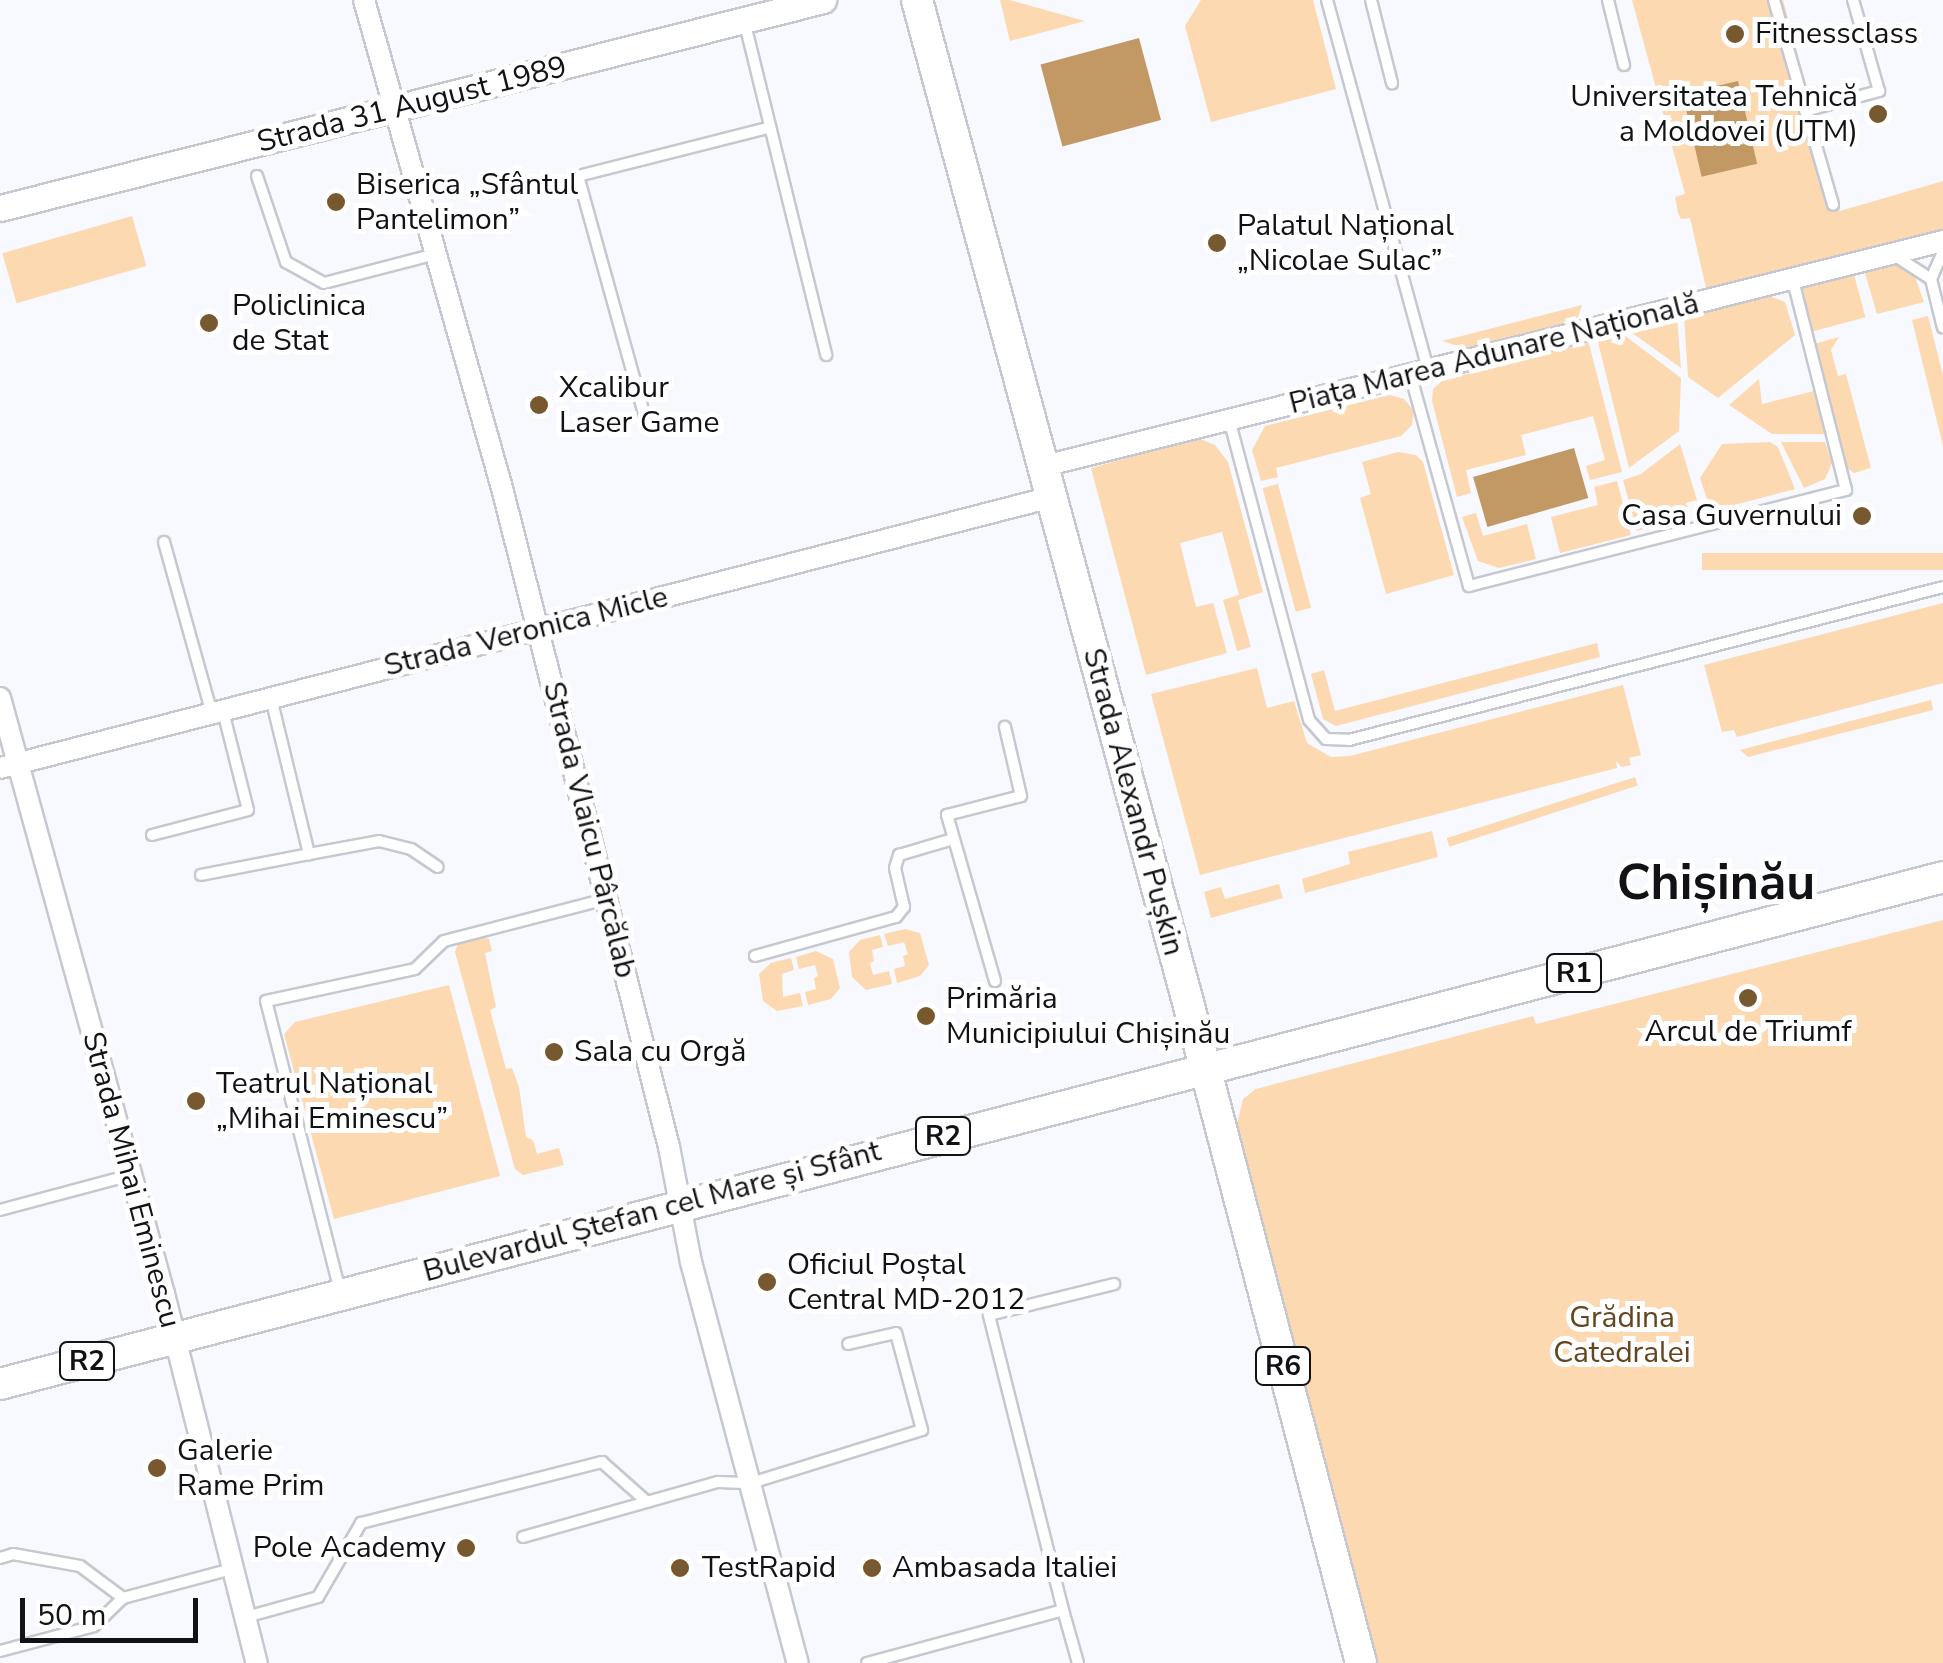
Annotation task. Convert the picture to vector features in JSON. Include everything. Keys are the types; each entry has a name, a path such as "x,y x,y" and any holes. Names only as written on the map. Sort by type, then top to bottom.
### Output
{"main road":[{"name":"Strada Alexandr Pușkin","path":"917,0 1206,1070 1361,1663"},
{"name":"Bulevardul Ștefan cel Mare și Sfânt","path":"0,1384 681,1203 1943,877"}],"street":[{"name":"Strada Vlaicu Pârcălab","path":"364,0 538,629 681,1203 691,1262 798,1663"},
{"name":"Strada 31 August 1989","path":"0,208 822,0"},
{"name":"Piața Marea Adunare Națională","path":"1044,466 1420,375 1943,241"},
{"name":"Strada Veronica Micle","path":"9,766 1052,496"},
{"name":"Strada Mihai Eminescu","path":"0,698 9,766 130,1175 257,1663"}],"lane":[{"path":"1327,0 1469,586 1846,490 1793,280"},
{"path":"1371,0 1392,83"},
{"path":"1608,0 1624,65"},
{"path":"1774,0 1833,205"},
{"path":"1805,111 1879,92 1854,0"},
{"path":"744,20 826,355"},
{"path":"646,421 578,176 768,128"},
{"path":"257,176 286,262 324,283 437,254"},
{"path":"1943,252 1931,278 1943,328"},
{"path":"1893,254 1931,278"},
{"path":"1229,419 1309,720 1326,739 1350,740 1943,588"},
{"path":"152,835 248,810 164,542"},
{"path":"270,698 309,854"},
{"path":"995,982 947,815 1021,796 1004,727"},
{"path":"755,956 896,917 904,907 895,868 899,855 953,839"},
{"path":"201,875 379,841 411,848 438,867"},
{"path":"341,1294 266,1001 414,969 444,941 606,899"},
{"path":"0,1210 130,1175"},
{"path":"1078,1663 989,1315 1114,1284"},
{"path":"523,1537 718,1482 751,1482 922,1430 896,1332 848,1344"},
{"path":"246,1617 318,1597 361,1523 602,1462 647,1502"},
{"path":"0,1558 13,1554 80,1566 123,1598"},
{"path":"0,1651 94,1626 123,1598 233,1569"},
{"path":"867,1663 1063,1610"}],"green space":[{"path":"1000,0 1010,0 1085,21 1010,41"},
{"path":"1201,0 1313,0 1336,89 1211,122 1185,26"},
{"path":"1632,0 1783,0 1840,211 1943,181 1943,229 1706,288 1690,218 1681,219 1678,213 1675,197 1685,194"},
{"path":"132,216 146,266 17,303 2,253"},
{"path":"1896,264 1915,277 1924,302 1877,314 1864,270"},
{"path":"1853,271 1865,317 1813,331 1801,285"},
{"path":"1764,294 1785,302 1795,335 1718,398 1688,377 1684,316"},
{"path":"1582,305 1577,320 1469,349 1442,341"},
{"path":"1928,316 1943,375 1943,446 1912,320"},
{"path":"1677,317 1681,368 1628,330"},
{"path":"1620,332 1681,378 1679,431 1629,468 1597,338"},
{"path":"1839,337 1831,350 1838,376 1846,374 1871,468 1854,473 1846,467 1814,344"},
{"path":"1588,340 1622,472 1590,480 1586,466 1605,460 1593,416 1521,435 1526,455 1466,470 1471,493 1457,497 1432,401 1433,389 1442,381"},
{"path":"1759,379 1762,404 1814,391 1827,434 1772,434 1729,405"},
{"path":"1390,395 1404,399 1414,411 1412,425 1401,436 1276,468 1278,477 1261,481 1252,450 1265,426"},
{"path":"1198,438 1215,445 1228,462 1263,592 1238,600 1251,647 1237,651 1223,600 1239,595 1222,532 1180,543 1196,607 1213,603 1227,653 1146,675 1091,468"},
{"path":"1770,442 1778,447 1795,489 1711,511 1700,478 1722,444"},
{"path":"1781,442 1825,442 1832,463 1825,479 1804,488"},
{"path":"1680,444 1697,500 1686,503 1689,515 1637,531 1623,480 1641,474"},
{"path":"1398,452 1416,455 1423,462 1454,575 1386,594 1360,498 1371,494 1362,462"},
{"path":"1617,481 1631,535 1560,553 1551,517 1598,505 1594,487"},
{"path":"1278,484 1311,608 1296,612 1263,488"},
{"path":"1476,513 1483,536 1527,524 1536,559 1499,568 1478,561 1462,517"},
{"path":"1702,553 1943,553 1943,570 1702,570"},
{"path":"1943,603 1943,683 1737,737 1734,730 1722,732 1704,665"},
{"path":"1597,643 1600,657 1336,726 1323,719 1311,674 1324,670 1335,711"},
{"path":"1257,668 1267,708 1294,701 1307,743 1331,757 1350,756 1623,685 1641,755 1629,758 1631,765 1622,767 1616,761 1617,768 1200,875 1151,694"},
{"path":"1931,700 1933,710 1748,757 1740,750"},
{"path":"1635,777 1638,786 1449,847 1447,838"},
{"path":"1432,831 1438,857 1305,893 1302,879 1350,864 1348,852"},
{"path":"1279,884 1283,898 1211,918 1204,892 1221,887 1225,899"},
{"name":"Grădina Catedralei","path":"1943,920 1943,1663 1378,1663 1245,1160 1237,1124 1243,1099 1256,1089 1533,1016 1536,1024"},
{"path":"905,929 920,933 929,965 920,976 897,983 894,969 905,966 903,956 908,954 904,942 888,946 884,934"},
{"path":"880,935 883,947 872,950 874,961 870,963 873,975 889,971 892,984 866,990 852,977 849,952 860,940"},
{"path":"489,939 492,951 485,953 496,1007 490,1010 506,1069 512,1068 519,1087 526,1137 533,1140 537,1154 559,1148 564,1165 523,1175 515,1169 455,952 458,943"},
{"path":"816,951 833,959 840,988 831,999 808,1005 805,992 816,989 814,978 818,976 815,965 799,969 796,957"},
{"path":"791,958 794,970 782,974 783,997 800,993 803,1006 777,1011 763,1001 759,974 771,963"},
{"path":"449,985 500,1176 334,1219 284,1034 295,1022"}],"shaded area":[{"path":"1139,38 1161,120 1062,147 1040,64"},
{"path":"1738,81 1757,164 1702,177 1682,94"},
{"path":"1574,448 1588,498 1487,527 1473,477"}],"place":[{"name":"Fitnessclass","path":"1735,34"},
{"name":"Universitatea Tehnică a Moldovei (UTM)","path":"1878,114"},
{"name":"Biserica „Sfântul Pantelimon”","path":"336,202"},
{"name":"Palatul Național „Nicolae Sulac”","path":"1217,243"},
{"name":"Policlinica de Stat","path":"209,323"},
{"name":"Xcalibur Laser Game","path":"539,405"},
{"name":"Casa Guvernului","path":"1862,516"},
{"name":"Arcul de Triumf","path":"1748,998"},
{"name":"Primăria Municipiului Chișinău","path":"926,1016"},
{"name":"Sala cu Orgă","path":"554,1052"},
{"name":"Teatrul Național „Mihai Eminescu”","path":"196,1101"},
{"name":"Oficiul Poștal Central MD-2012","path":"767,1282"},
{"name":"Galerie Rame Prim","path":"157,1468"},
{"name":"Pole Academy","path":"466,1548"},
{"name":"TestRapid","path":"680,1568"},
{"name":"Ambasada Italiei","path":"872,1568"}],"district":[{"name":"Chișinău","path":"1716,883"}]}
